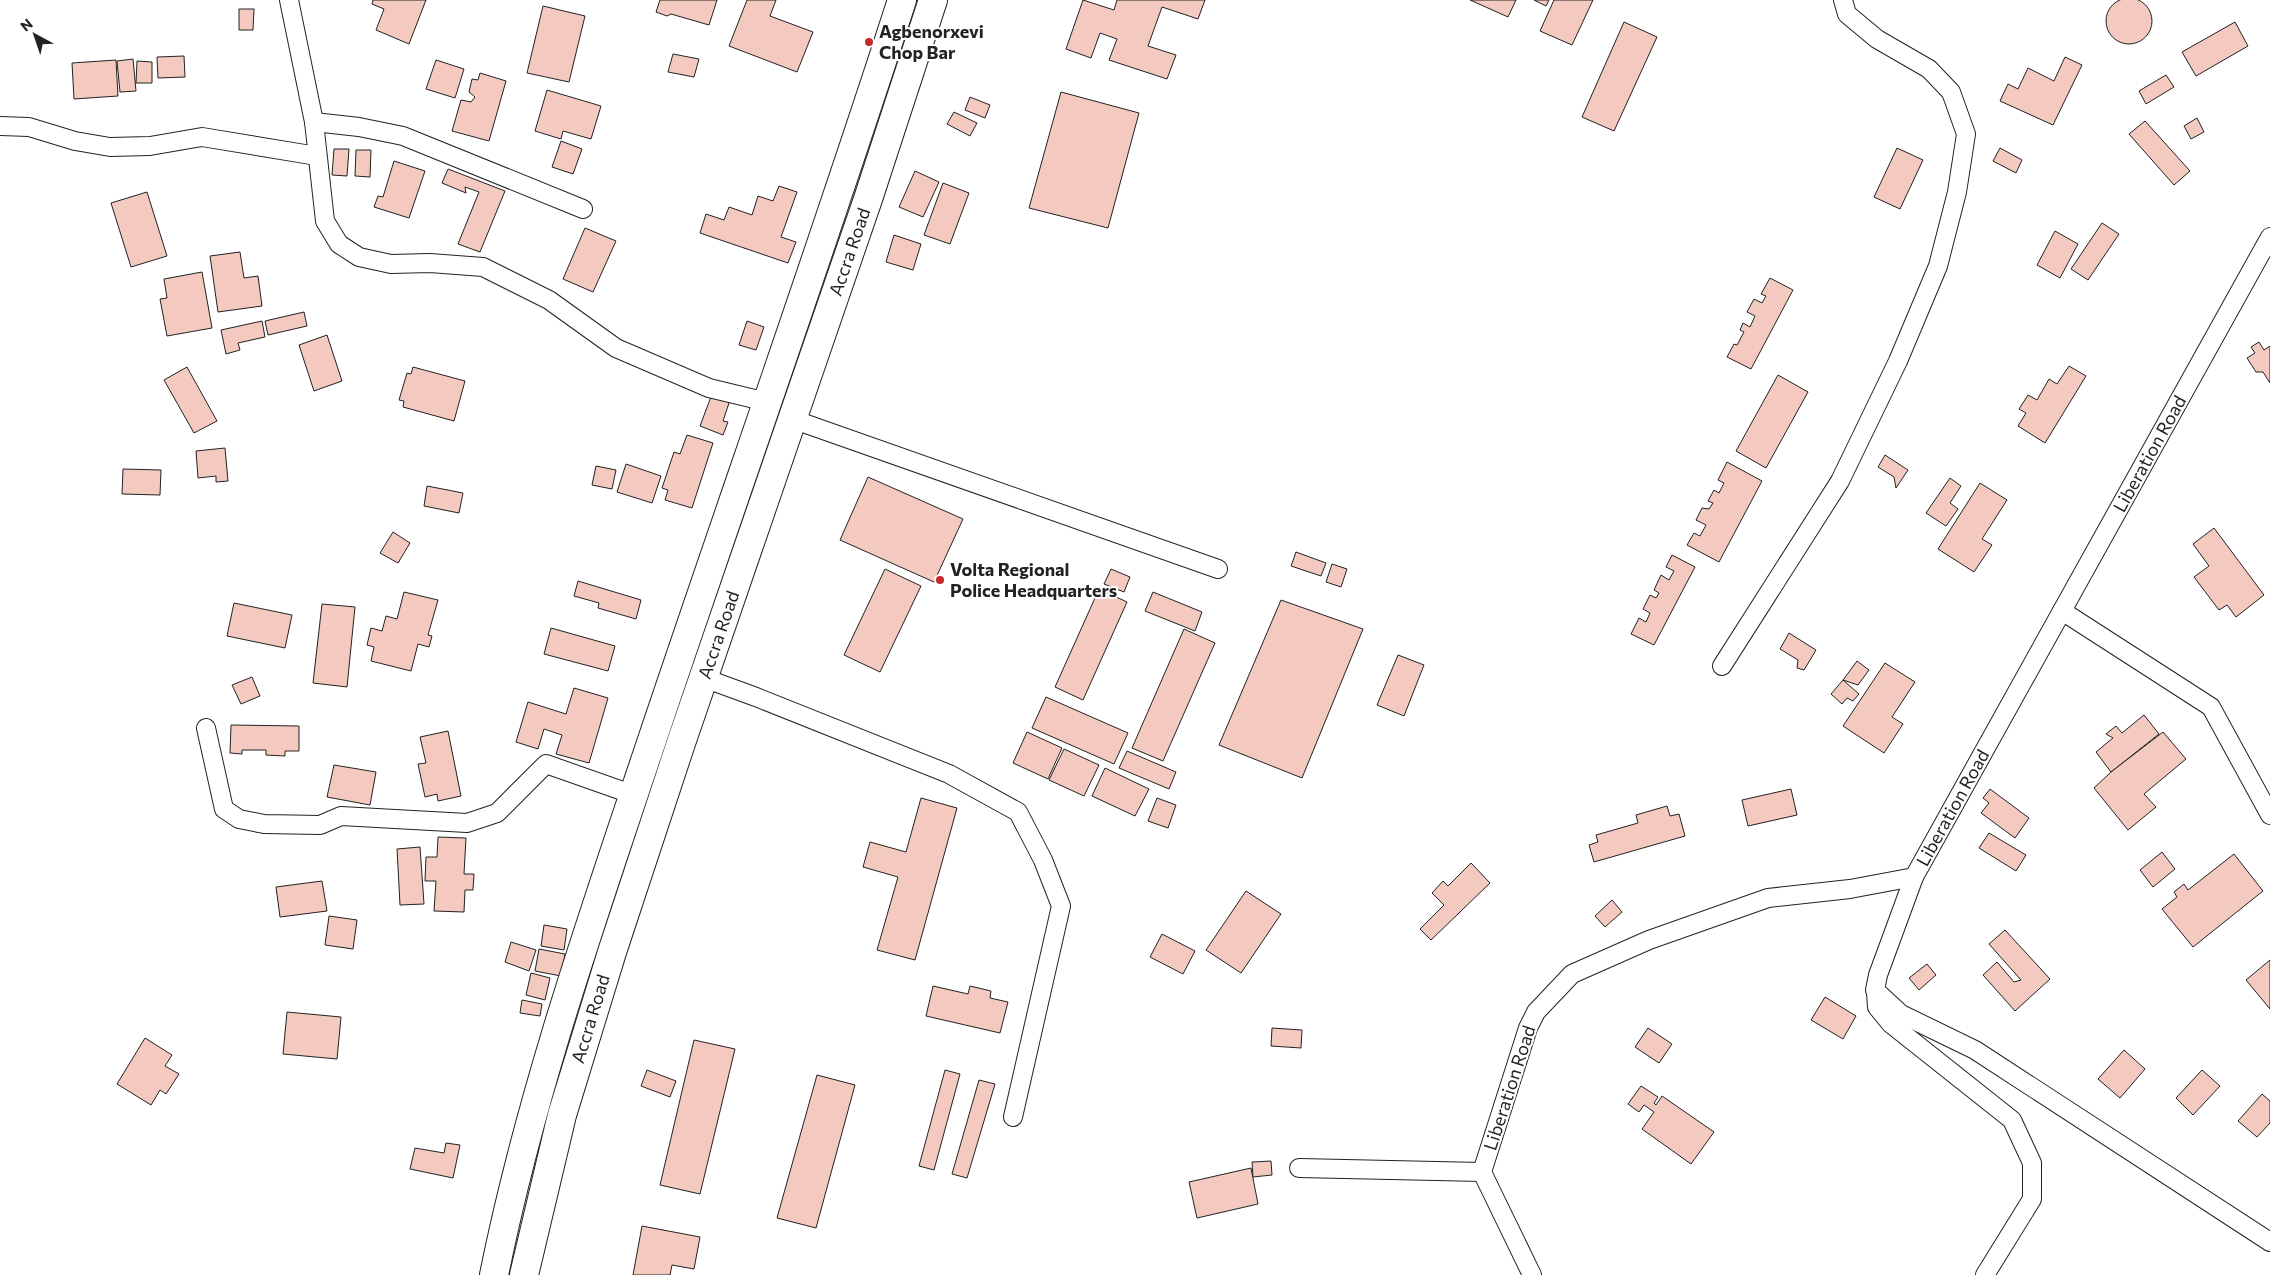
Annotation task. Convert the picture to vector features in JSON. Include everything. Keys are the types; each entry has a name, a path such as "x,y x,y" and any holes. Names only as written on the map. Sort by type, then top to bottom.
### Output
{"main road":[{"name":"Accra Road","path":"494,1275 533,1108 584,943 840,190 902,0"},
{"name":"Accra Road","path":"524,1275 562,1115 612,952 868,199 933,0"}],"street":[{"path":"289,0 314,122 325,221 339,244 359,257 391,264 430,263 483,267 549,300 616,348 709,388 767,402"},
{"path":"1722,666 1840,481 1898,361 1938,266 1957,192 1966,134 1951,92 1928,69 1877,39 1847,14 1843,0"},
{"path":"314,122 360,127 403,136 583,209"},
{"path":"0,126 29,127 75,141 110,147 150,146 202,137 317,156"},
{"name":"Liberation Road","path":"1532,1275 1482,1172 1528,1028 1536,1012 1572,974 1649,940 1768,898 1850,889 1914,878 2270,236"},
{"path":"792,420 1218,569"},
{"path":"2062,611 2211,707 2270,815"},
{"path":"704,678 949,774 1018,812 1043,860 1061,906 1013,1117"},
{"path":"206,728 224,809 239,819 264,824 320,825 341,816 467,823 497,813 546,764 634,795"},
{"path":"1914,878 1878,975 1876,990 1877,1007 1891,1024 2012,1120 2032,1163 2032,1199 1985,1275"},
{"path":"1876,990 1901,1014 1975,1050 2270,1242"},
{"path":"1299,1168 1482,1172"}],"building":[{"path":"2134,-2 2146,4 2151,12 2151,30 2146,38 2138,43 2124,44 2112,38 2107,30 2106,16 2112,4 2120,-1"},
{"path":"373,0 426,0 409,44 376,30 384,9 372,4"},
{"path":"660,0 717,0 709,25 671,14 667,16 656,12"},
{"path":"747,0 776,0 770,16 813,32 797,72 729,46"},
{"path":"1083,0 1114,10 1117,0 1205,0 1198,19 1162,7 1148,46 1176,55 1167,79 1109,60 1117,39 1100,33 1091,58 1066,49"},
{"path":"1470,0 1516,0 1508,17"},
{"path":"1534,0 1549,0 1546,6"},
{"path":"1554,0 1593,0 1572,45 1540,31"},
{"path":"543,6 585,16 569,82 527,73"},
{"path":"239,9 254,9 253,30 239,30"},
{"path":"1624,22 1657,37 1614,131 1582,117"},
{"path":"2235,22 2248,46 2196,76 2182,52"},
{"path":"673,54 699,59 694,77 668,72"},
{"path":"184,56 185,77 158,78 157,57"},
{"path":"2065,57 2082,65 2053,125 2000,101 2008,84 2018,89 2028,68 2054,81"},
{"path":"133,59 136,91 120,92 117,61"},
{"path":"116,60 118,96 74,99 72,63"},
{"path":"436,60 464,69 455,98 426,89"},
{"path":"137,61 152,62 152,83 136,83"},
{"path":"480,73 506,81 489,141 452,131 461,100 471,102 475,97 469,92 472,79 478,80"},
{"path":"2166,75 2174,87 2146,104 2139,91"},
{"path":"547,90 601,106 591,139 563,131 561,139 535,131"},
{"path":"1061,92 1139,113 1108,228 1029,208"},
{"path":"970,97 990,105 985,118 965,110"},
{"path":"954,112 977,123 970,136 947,124"},
{"path":"2197,118 2204,132 2191,139 2184,126"},
{"path":"2145,121 2190,171 2174,185 2129,134"},
{"path":"561,141 582,149 573,174 552,167"},
{"path":"1897,148 1923,160 1900,209 1874,197"},
{"path":"2000,148 2022,160 2016,173 1993,161"},
{"path":"334,149 349,149 347,176 332,175"},
{"path":"356,150 371,150 370,177 355,176"},
{"path":"394,161 425,171 409,218 374,207 378,196 383,197"},
{"path":"448,169 505,191 480,252 458,244 479,192 465,187 466,193 442,183"},
{"path":"915,171 939,182 923,217 899,207"},
{"path":"943,183 969,193 950,244 924,235"},
{"path":"779,186 797,192 781,237 796,242 788,263 700,233 706,214 724,220 729,207 752,215 758,196 773,201"},
{"path":"147,192 167,256 131,267 111,203"},
{"path":"2102,223 2119,234 2088,280 2071,269"},
{"path":"585,228 616,241 593,292 563,279"},
{"path":"2055,231 2078,244 2060,278 2037,265"},
{"path":"894,235 921,244 913,270 886,262"},
{"path":"240,252 244,278 258,276 262,306 218,312 210,256"},
{"path":"202,272 212,328 167,336 160,299 167,298 164,279"},
{"path":"1770,278 1793,290 1751,369 1727,357 1734,344 1737,345 1744,332 1740,330 1743,323 1750,327 1755,316 1747,312 1754,299 1762,303 1766,296 1761,294"},
{"path":"304,312 307,326 268,335 265,321"},
{"path":"262,321 265,337 238,343 240,350 226,354 221,330"},
{"path":"747,321 764,327 756,350 739,345"},
{"path":"327,335 342,381 314,391 299,345"},
{"path":"2259,342 2264,350 2270,346 2270,383 2263,372 2256,372 2247,358 2255,353 2251,347"},
{"path":"2069,366 2086,376 2045,443 2018,426 2026,413 2019,409 2028,395 2037,400 2049,379 2057,384"},
{"path":"187,367 217,421 194,433 164,380"},
{"path":"413,367 465,381 454,421 403,407 404,401 399,400 407,373 411,374"},
{"path":"1778,375 1808,392 1766,468 1736,451"},
{"path":"712,394 730,400 723,421 728,422 723,435 700,426"},
{"path":"687,435 713,443 692,508 665,500 668,490 662,488 674,452 680,454"},
{"path":"225,448 228,481 216,482 216,476 198,478 196,451"},
{"path":"1885,455 1908,470 1896,488 1894,477 1878,467"},
{"path":"1727,462 1762,481 1719,562 1687,545 1694,533 1700,536 1706,525 1696,520 1702,508 1709,509 1713,503 1708,501 1714,490 1719,493 1724,483 1718,480"},
{"path":"626,464 661,476 652,503 617,492"},
{"path":"596,466 616,470 612,489 592,485"},
{"path":"123,469 161,470 160,495 122,494"},
{"path":"868,477 963,519 934,582 840,540"},
{"path":"1950,478 1961,486 1950,503 1958,509 1946,526 1926,513"},
{"path":"1980,483 2007,500 1982,539 1992,545 1974,572 1938,549"},
{"path":"427,486 463,493 459,513 424,506"},
{"path":"2214,528 2264,595 2236,617 2227,605 2219,610 2194,577 2209,566 2193,544"},
{"path":"393,532 410,543 398,563 380,553"},
{"path":"1296,552 1326,563 1321,576 1291,566"},
{"path":"1672,555 1695,567 1654,645 1631,634 1639,618 1646,622 1650,613 1643,609 1650,595 1656,598 1659,593 1654,590 1661,575 1669,580 1674,571 1666,567"},
{"path":"1332,564 1347,569 1341,587 1326,582"},
{"path":"885,569 921,586 880,672 844,655"},
{"path":"1111,569 1130,577 1124,592 1104,584"},
{"path":"578,581 641,600 636,619 598,608 599,603 574,596"},
{"path":"1099,589 1127,602 1083,700 1055,687"},
{"path":"404,592 438,600 428,635 432,636 429,647 418,644 411,671 371,661 374,647 367,645 371,628 382,631 386,616 397,619"},
{"path":"1153,592 1202,612 1195,631 1145,611"},
{"path":"1281,600 1363,629 1302,778 1219,745"},
{"path":"234,603 292,615 285,648 227,636"},
{"path":"322,604 355,607 347,687 313,683"},
{"path":"551,628 615,646 608,671 544,654"},
{"path":"1184,629 1215,643 1163,761 1132,748"},
{"path":"1789,633 1816,650 1804,670 1797,668 1798,660 1780,649"},
{"path":"1398,655 1424,665 1404,716 1377,705"},
{"path":"1857,661 1869,670 1858,685 1843,680"},
{"path":"1885,663 1915,682 1892,717 1903,724 1884,753 1843,726"},
{"path":"252,677 260,696 241,704 232,685"},
{"path":"1843,680 1859,694 1853,701 1847,698 1842,704 1831,694"},
{"path":"574,688 608,698 589,763 556,754 562,735 544,729 538,749 516,742 528,702 566,714"},
{"path":"1046,697 1128,733 1114,764 1032,728"},
{"path":"2144,715 2159,734 2111,772 2096,752 2113,738 2106,734 2116,726 2122,733"},
{"path":"231,725 299,726 299,751 285,751 285,756 266,755 266,750 242,750 242,754 230,753"},
{"path":"448,731 461,796 438,801 437,794 425,797 418,764 426,763 420,737"},
{"path":"1027,732 1062,748 1048,779 1013,763"},
{"path":"2163,732 2186,759 2144,794 2156,807 2128,830 2094,788 2111,772"},
{"path":"1064,749 1099,765 1084,796 1049,780"},
{"path":"1127,751 1176,772 1169,789 1119,768"},
{"path":"334,765 376,772 370,805 327,797"},
{"path":"1105,768 1149,789 1135,816 1092,796"},
{"path":"1791,789 1797,815 1748,826 1742,800"},
{"path":"1990,789 2029,818 2015,838 1981,813 1989,803 1983,798"},
{"path":"921,798 957,808 915,960 877,950 898,877 863,867 870,842 906,852"},
{"path":"1157,798 1176,805 1168,828 1148,821"},
{"path":"1667,806 1670,816 1679,814 1685,836 1594,862 1589,845 1598,842 1596,835 1638,823 1636,815"},
{"path":"1989,833 2026,855 2016,871 1979,848"},
{"path":"438,837 466,838 464,874 474,874 473,890 465,890 464,912 434,911 436,881 425,881 426,857 437,857"},
{"path":"420,847 424,904 400,905 397,849"},
{"path":"2162,852 2175,869 2153,887 2140,870"},
{"path":"2234,854 2263,891 2193,947 2162,909 2177,897 2174,892 2184,884 2188,890"},
{"path":"1471,863 1490,883 1431,940 1420,929 1444,905 1432,893 1443,881 1448,886"},
{"path":"322,881 327,911 280,917 276,887"},
{"path":"1246,891 1281,914 1241,973 1206,950"},
{"path":"1612,900 1622,912 1605,927 1595,916"},
{"path":"329,916 357,920 353,949 325,945"},
{"path":"544,925 567,929 564,950 541,946"},
{"path":"2005,930 2050,979 2015,1011 1983,975 1997,962 2014,982 2021,980 1989,944"},
{"path":"1162,934 1195,951 1183,974 1150,957"},
{"path":"511,942 536,950 529,971 505,962"},
{"path":"539,949 565,954 561,976 535,971"},
{"path":"2270,960 2270,1009 2246,980"},
{"path":"1927,964 1936,975 1919,990 1909,978"},
{"path":"531,973 550,978 545,1000 526,995"},
{"path":"933,986 968,994 970,986 991,991 990,998 1008,1002 1000,1033 926,1016"},
{"path":"1825,997 1856,1016 1843,1039 1811,1020"},
{"path":"522,1000 542,1004 540,1016 520,1013"},
{"path":"287,1012 341,1017 337,1059 283,1054"},
{"path":"1272,1028 1302,1030 1301,1048 1271,1046"},
{"path":"1648,1028 1672,1044 1659,1063 1635,1047"},
{"path":"145,1038 172,1055 165,1066 179,1074 166,1094 160,1090 151,1105 117,1084"},
{"path":"694,1040 735,1049 700,1194 660,1185"},
{"path":"2124,1050 2145,1069 2120,1098 2098,1079"},
{"path":"647,1070 676,1081 670,1097 641,1086"},
{"path":"945,1070 960,1074 934,1170 919,1166"},
{"path":"2202,1070 2220,1086 2193,1115 2176,1098"},
{"path":"817,1075 855,1085 816,1228 777,1218"},
{"path":"979,1080 995,1084 967,1178 952,1174"},
{"path":"1641,1086 1658,1097 1654,1103 1656,1105 1662,1096 1714,1132 1691,1164 1642,1129 1654,1112 1644,1105 1639,1112 1628,1104"},
{"path":"2262,1094 2270,1101 2270,1123 2257,1137 2238,1121"},
{"path":"446,1143 460,1145 453,1178 410,1169 415,1148 444,1153"},
{"path":"1271,1161 1272,1175 1253,1177 1252,1162"},
{"path":"1251,1168 1258,1204 1197,1218 1189,1182"},
{"path":"642,1226 700,1237 694,1269 672,1265 670,1275 633,1275"}],"place":[{"name":"Agbenorxevi Chop Bar","path":"869,42"},
{"name":"Volta Regional Police Headquarters","path":"940,580"}]}
